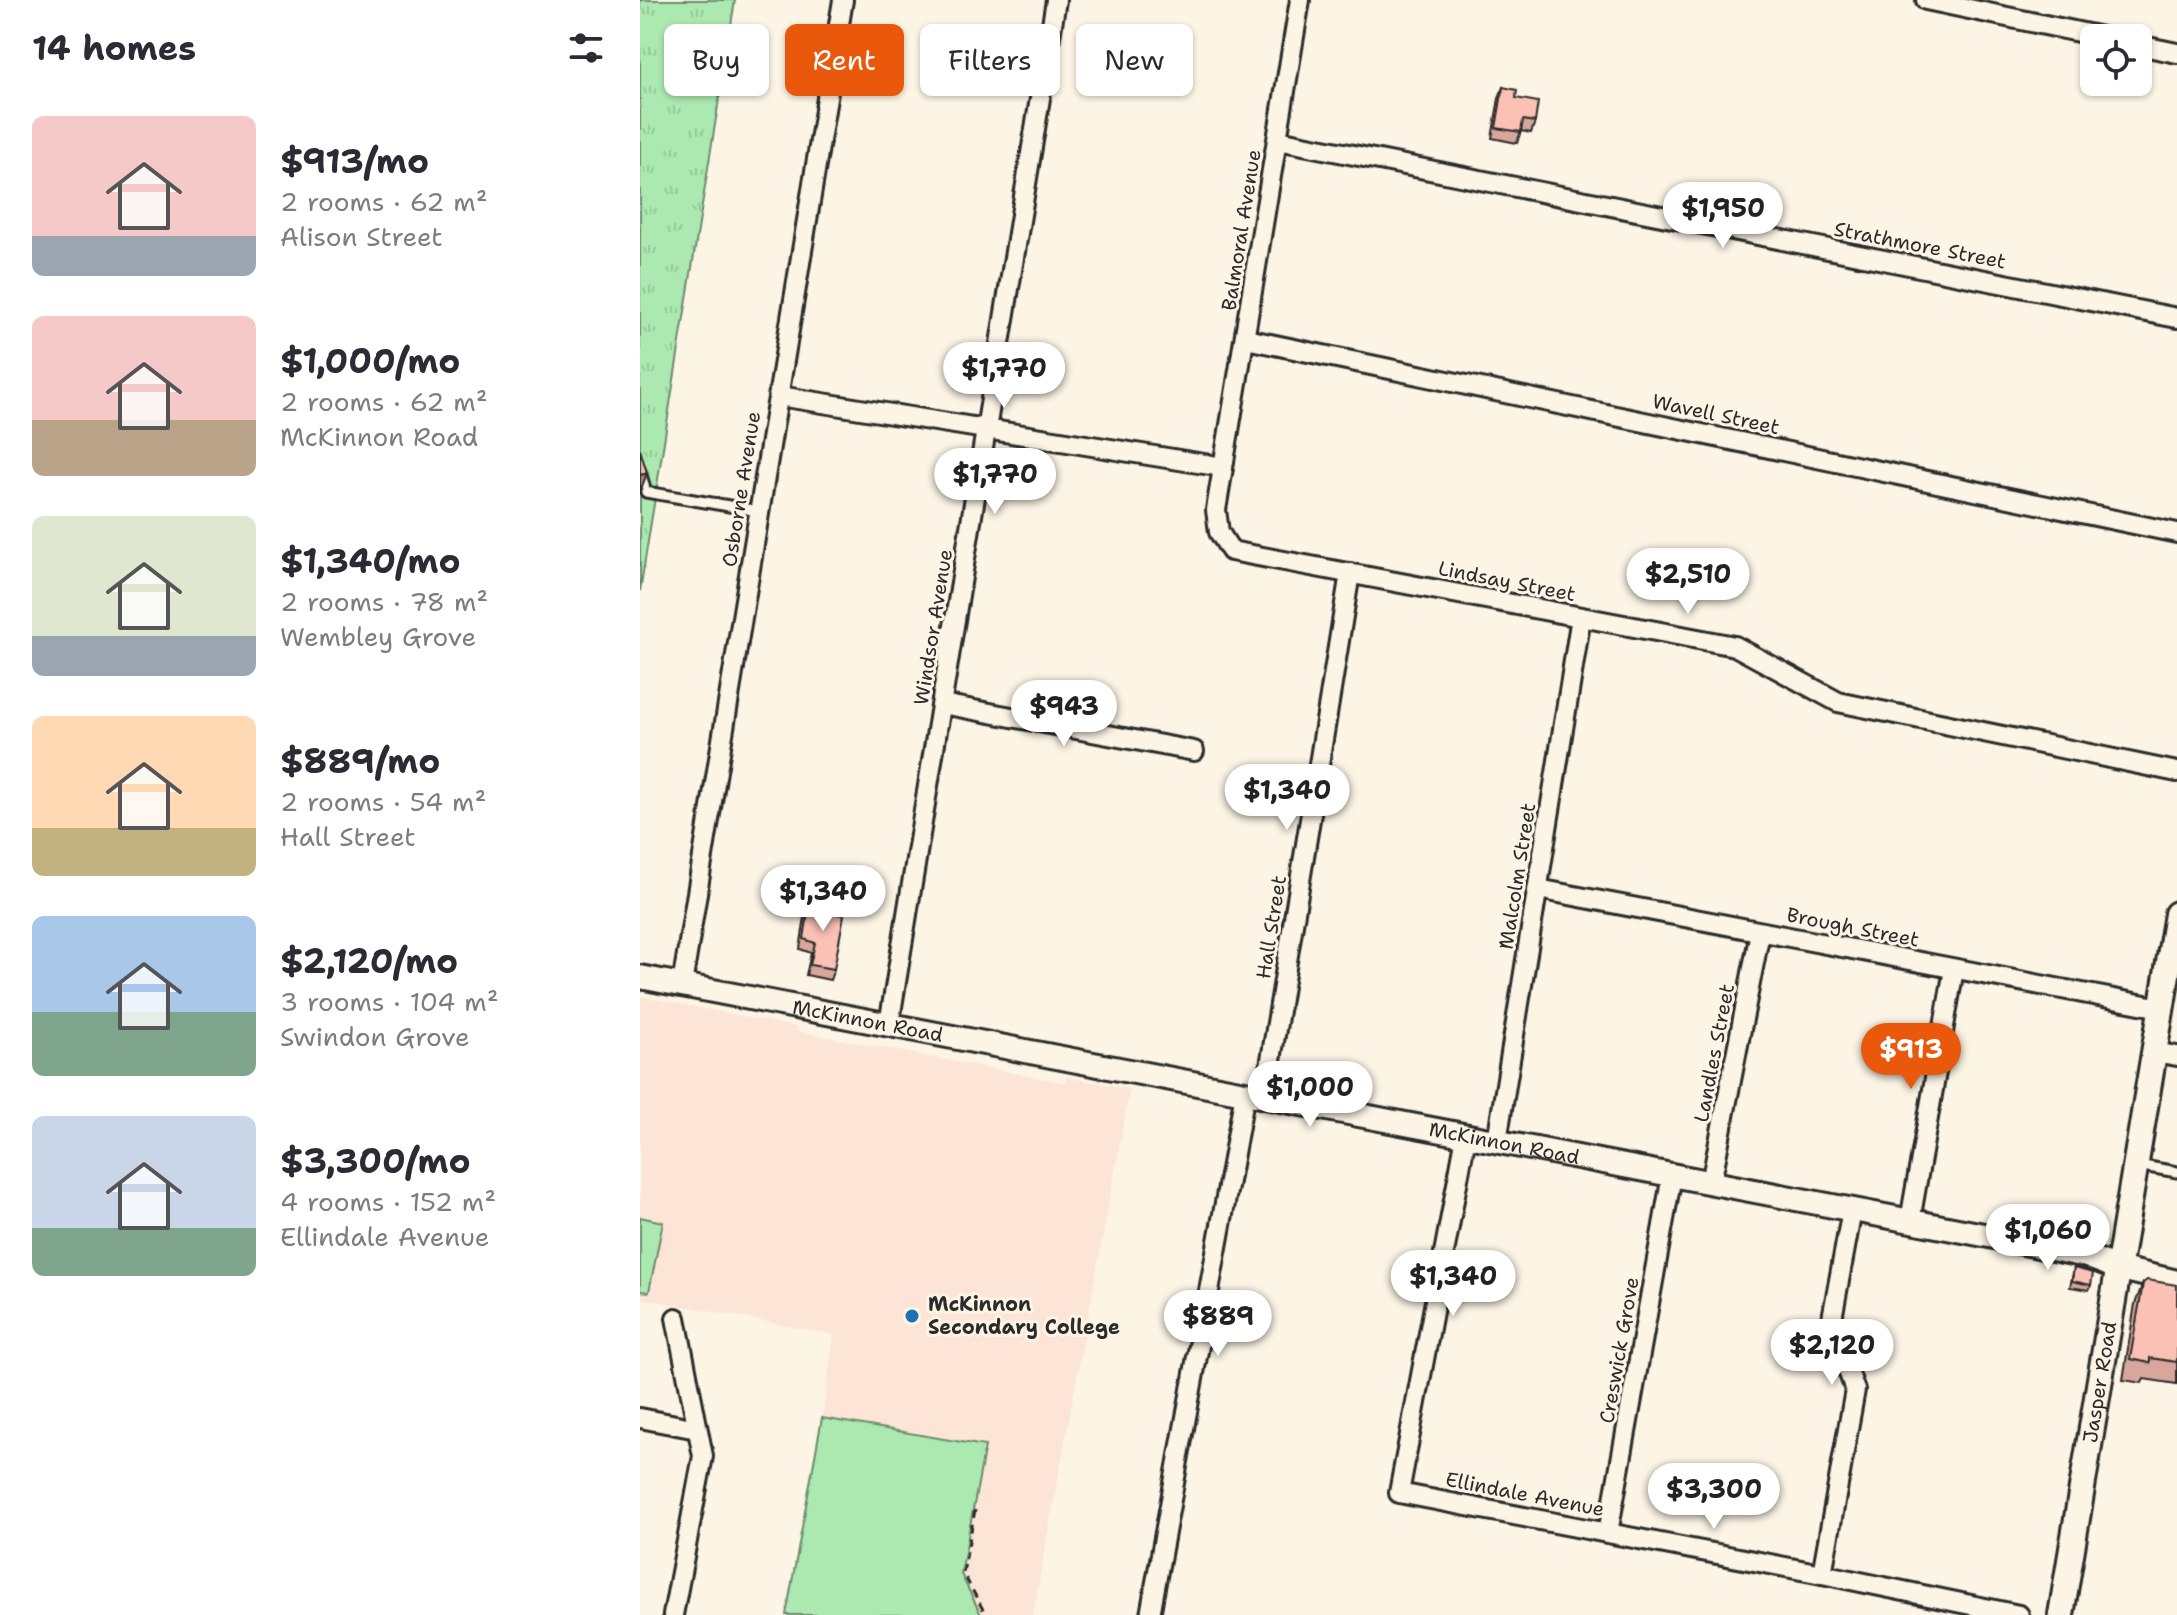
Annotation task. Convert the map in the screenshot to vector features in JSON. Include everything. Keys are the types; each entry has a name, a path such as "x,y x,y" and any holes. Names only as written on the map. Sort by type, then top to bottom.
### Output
{"main road":[{"name":"Jasper Road","path":"2061,1615 2135,1164 2166,1054 2161,1008 2177,914"}],"street":[{"name":"Osborne Avenue","path":"682,985 843,0"},
{"name":"Windsor Avenue","path":"889,1025 1056,0"},
{"name":"Balmoral Avenue","path":"1223,467 1300,0"},
{"path":"1926,0 2080,32"},
{"path":"2152,48 2177,53"},
{"name":"Strathmore Street","path":"1278,140 2177,318"},
{"name":"Wavell Street","path":"1246,339 2177,533"},
{"path":"779,396 1223,467"},
{"name":"Lindsay Street","path":"1223,467 1216,510 1219,532 1231,551 1735,646 1838,702 2177,772"},
{"name":"Hall Street","path":"1150,1615 1255,1095 1350,573"},
{"name":"Malcolm Street","path":"1497,1141 1581,617"},
{"path":"942,704 1194,751"},
{"name":"Brough Street","path":"1538,889 2161,1008"},
{"name":"Landles Street","path":"1711,1183 1760,932"},
{"path":"1910,1221 1954,969"},
{"name":"McKinnon Road","path":"640,977 2087,1256 2117,1268 2177,1282"},
{"name":"Ellindale Avenue","path":"1466,1136 1399,1493 2019,1615"},
{"name":"Creswick Grove","path":"1608,1533 1672,1175"},
{"path":"1822,1574 1855,1390 1831,1324 1852,1210"},
{"path":"673,1615 703,1456 676,1318"},
{"path":"640,1418 697,1429"}],"lane":[{"path":"640,471 646,492 760,511"},
{"path":"2135,1164 2177,1172"}],"path":[{"path":"975,1510 963,1573 986,1615"}],"shaded area":[{"name":"McKinnon Secondary College","path":"640,996 796,1027 796,1031 1066,1083 1066,1077 1130,1089 1033,1615 786,1615 834,1335 640,1298"}],"green space":[{"path":"640,0 735,0 731,24 664,24 664,96 720,96 640,591"},
{"path":"640,1217 663,1222 649,1292 640,1291"},
{"path":"822,1418 985,1446 961,1574 981,1615 786,1615"}],"building":[{"path":"1503,87 1517,90 1516,98 1538,102 1535,122 1523,120 1521,132 1496,128"},
{"path":"640,449 647,473 640,475"},
{"path":"811,892 823,894 820,911 844,915 834,969 810,965 815,943 804,939"},
{"path":"2074,1268 2093,1273 2091,1285 2072,1281"},
{"path":"2147,1280 2177,1285 2177,1362 2150,1358 2150,1363 2130,1359 2143,1283"}],"place":[{"name":"McKinnon Secondary College","path":"912,1316"}]}
